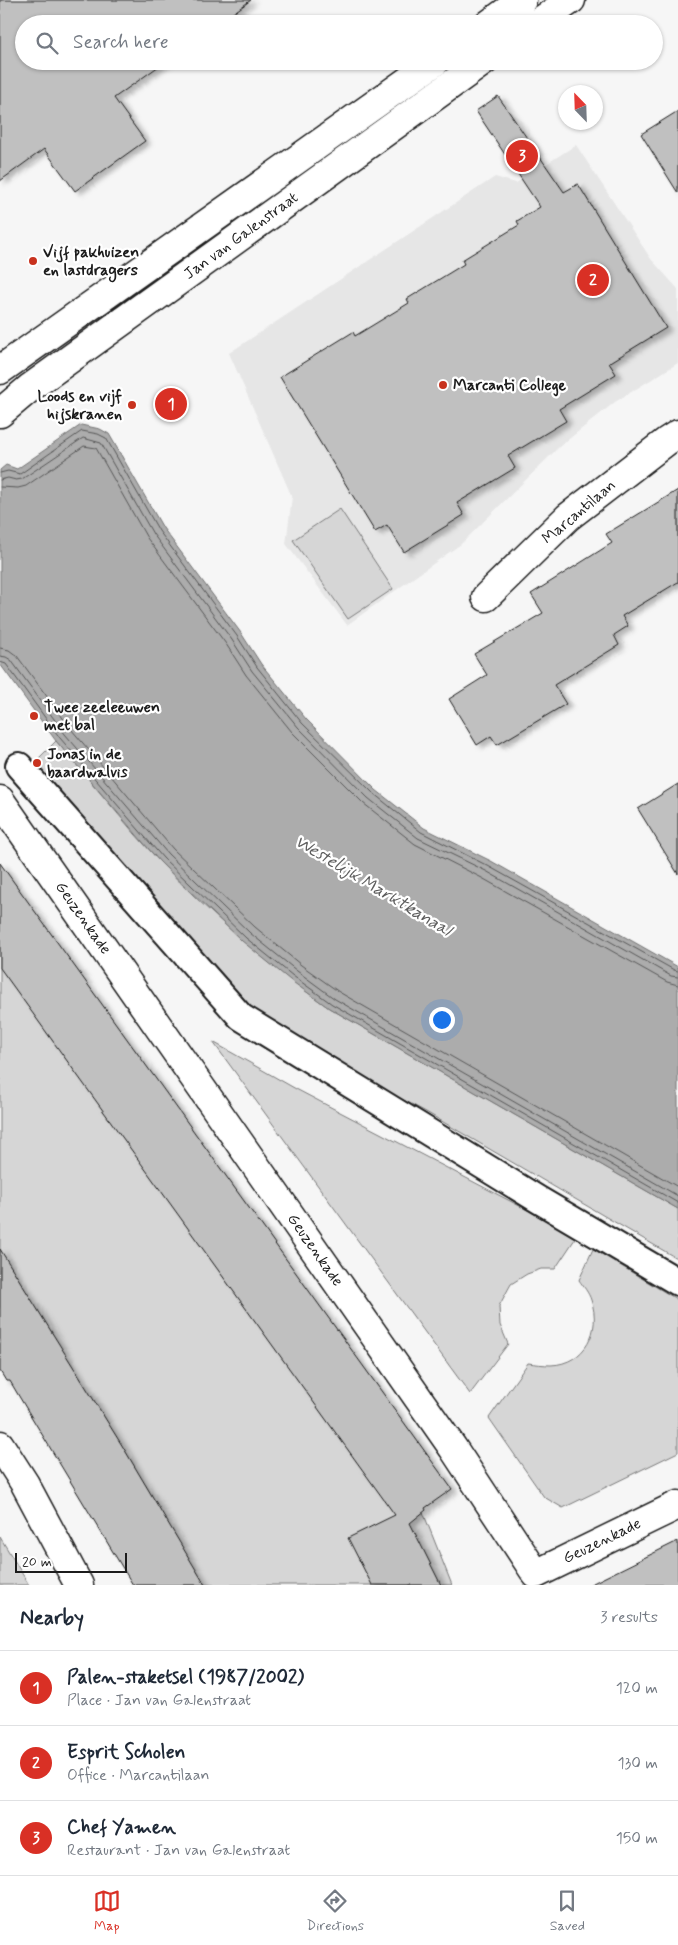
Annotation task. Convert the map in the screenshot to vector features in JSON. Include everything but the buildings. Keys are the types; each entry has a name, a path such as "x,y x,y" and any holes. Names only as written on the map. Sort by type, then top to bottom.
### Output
{"street":[{"path":"501,15 522,0"},
{"path":"549,15 571,0"},
{"name":"Jan van Galenstraat","path":"0,370 423,70"},
{"name":"Jan van Galenstraat","path":"0,413 31,387 471,70"},
{"name":"Marcantilaan","path":"486,597 568,517 678,434"},
{"path":"19,766 241,1017 539,1200 678,1282"},
{"name":"Geuzenkade","path":"0,800 453,1448 529,1579 678,1505"},
{"path":"0,1445 25,1484 79,1585"}],"shaded area":[{"name":"Marcanti College","path":"576,145 651,259 678,289 678,363 615,402 559,447 461,544 347,625 286,544 292,497 229,353 495,177 516,183"},
{"path":"340,509 393,589 348,619 293,540"},
{"path":"56,741 160,862 220,921 306,992 329,1008 678,1209 678,1259 426,1112 306,1048 248,1010 22,775"},
{"path":"0,919 411,1482 452,1585 174,1585 0,1308"},
{"path":"213,1042 296,1089 577,1236 555,1269 541,1269 527,1274 511,1284 499,1306 500,1325 508,1344 470,1394"},
{"path":"593,1249 678,1300 678,1452 563,1508 544,1497 489,1418 528,1363 551,1365 563,1363 573,1359 588,1343 594,1323 594,1311 589,1295 579,1280"},
{"path":"0,1537 29,1585 0,1585"}],"water":[{"name":"Westelijk Marktkanaal","path":"81,425 100,429 109,434 163,528 241,633 261,664 306,719 376,790 424,828 491,861 678,967 678,1209 329,1008 290,980 242,941 160,862 56,741 0,664 0,470 6,465 17,469"}],"place":[{"name":"Chef Yamen","path":"522,156"},
{"name":"Vijf pakhuizen en lastdragers","path":"33,261"},
{"name":"Esprit Scholen","path":"593,280"},
{"name":"Marcanti College","path":"443,385"},
{"name":"Palen-staketsel (1987/2002)","path":"171,404"},
{"name":"Loods en vijf hijskranen","path":"132,405"},
{"name":"Twee zeeleeuwen met bal","path":"34,716"},
{"name":"Jonas in de baardwalvis","path":"37,763"}]}
